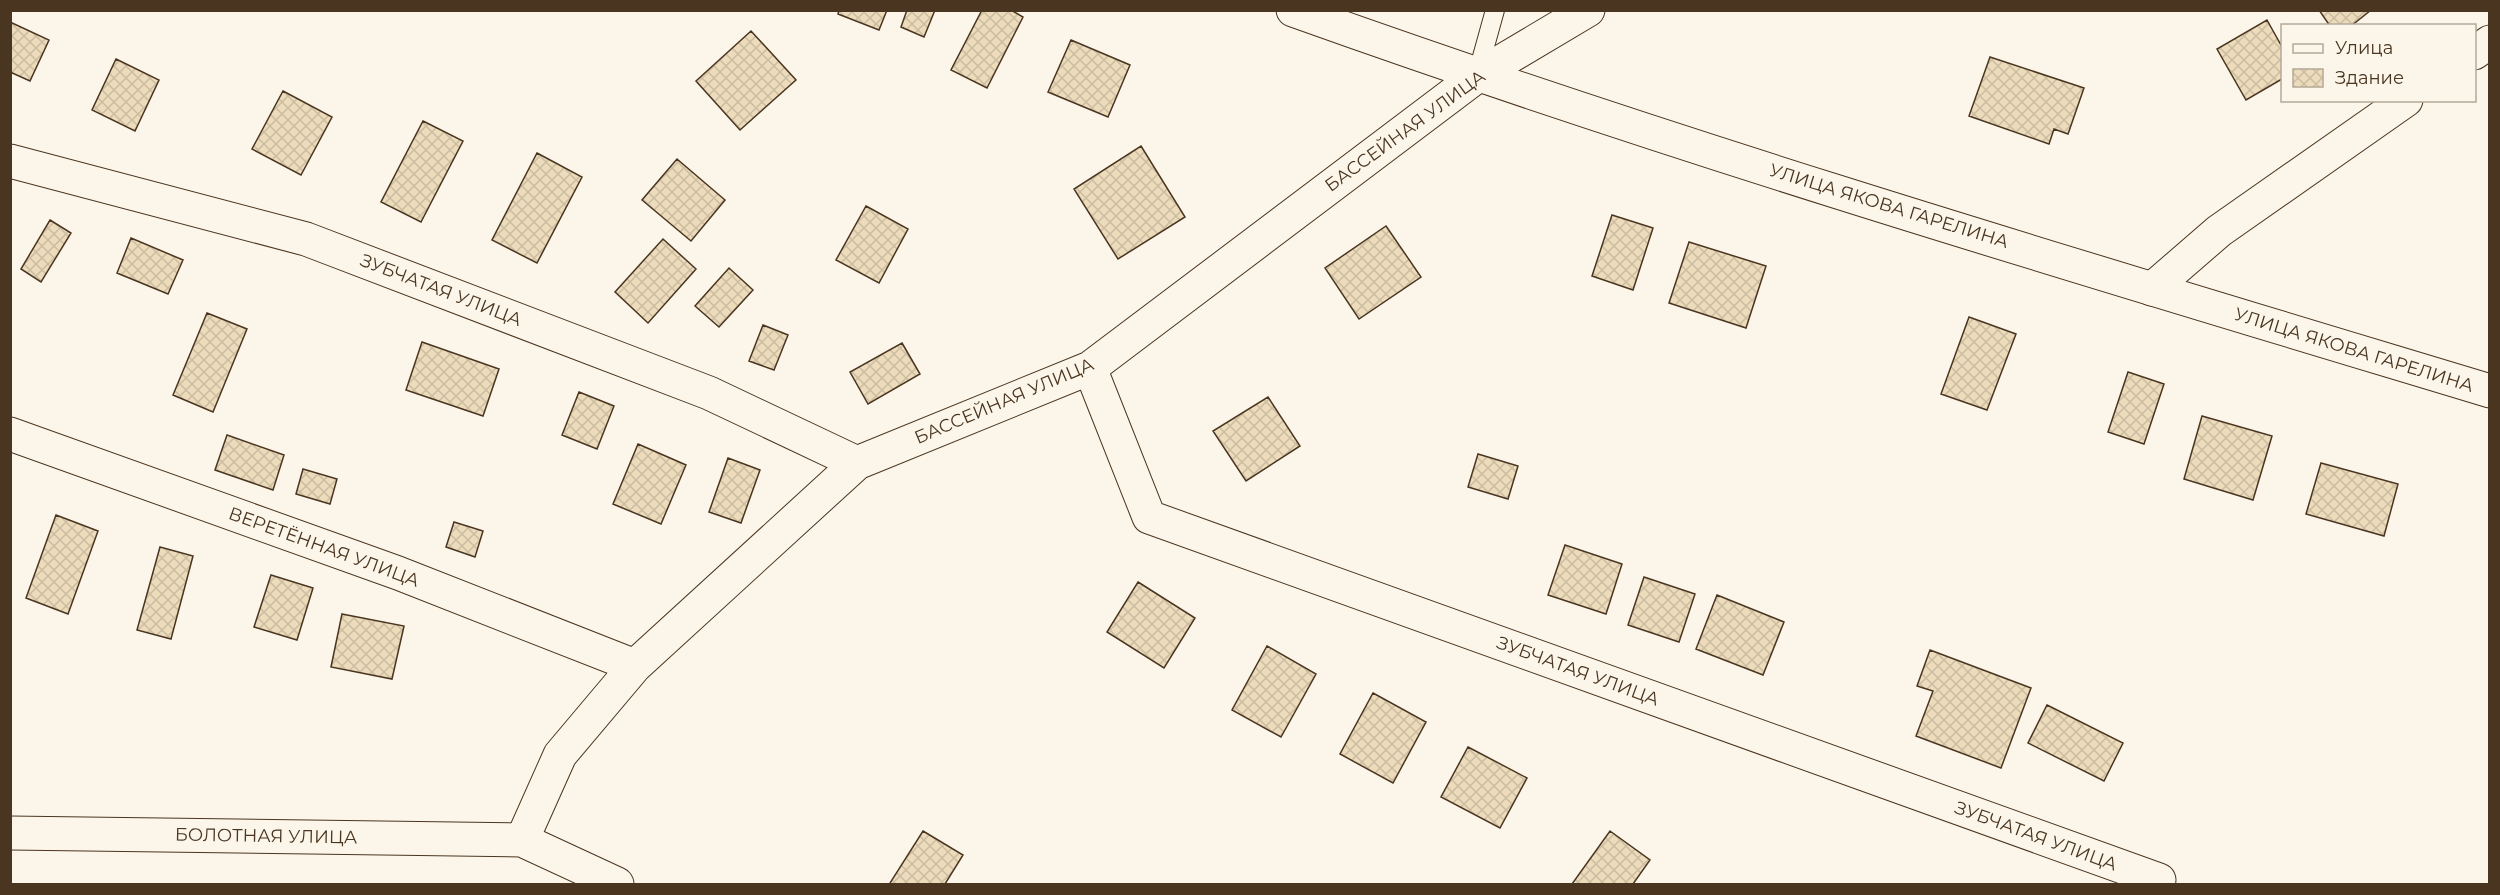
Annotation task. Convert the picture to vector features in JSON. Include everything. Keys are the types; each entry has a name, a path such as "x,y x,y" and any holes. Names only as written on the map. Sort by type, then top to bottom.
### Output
{"street":[{"name":"УЛИЦА ЯКОВА ГАРЕЛИНА","path":"1293,10 1477,76 2152,289 2490,391"},
{"name":"БАССЕЙНАЯ УЛИЦА","path":"522,840 561,755 634,666 857,463 1090,368 1477,76 1588,10"},
{"path":"2476,52 2490,42"},
{"path":"2152,289 2219,231 2403,102"},
{"name":"ЗУБЧАТАЯ УЛИЦА","path":"10,161 306,239 709,393 857,463"},
{"name":"ЗУБЧАТАЯ УЛИЦА","path":"1090,368 1149,517 2158,880"},
{"name":"ВЕРЕТЁННАЯ УЛИЦА","path":"10,434 398,573 634,666"},
{"name":"БОЛОТНАЯ УЛИЦА","path":"10,833 522,840"},
{"path":"522,840 617,885"}],"lane":[{"path":"1477,76 1495,10"}],"building":[{"path":"839,10 887,10 879,30 838,14"},
{"path":"907,10 935,10 924,37 901,27"},
{"path":"982,10 1011,10 1023,17 987,88 951,70"},
{"path":"2319,10 2371,10 2354,24 2329,24"},
{"path":"2267,20 2281,45 2281,80 2246,100 2217,49"},
{"path":"10,22 49,40 30,81 10,72"},
{"path":"751,31 796,80 740,130 696,81"},
{"path":"1071,40 1130,65 1108,117 1048,92"},
{"path":"1990,57 2084,88 2068,134 2054,129 2049,144 1969,116"},
{"path":"116,59 159,80 135,131 92,110"},
{"path":"283,91 332,117 301,175 252,149"},
{"path":"423,121 463,141 421,222 381,202"},
{"path":"1141,146 1185,217 1118,259 1074,189"},
{"path":"537,153 582,177 537,263 492,240"},
{"path":"677,159 725,200 691,241 642,200"},
{"path":"866,206 908,229 879,283 836,260"},
{"path":"1612,215 1653,228 1633,290 1592,276"},
{"path":"50,220 71,233 41,282 21,269"},
{"path":"1386,226 1421,277 1359,319 1325,268"},
{"path":"131,238 183,260 168,294 117,273"},
{"path":"663,239 696,269 648,323 615,292"},
{"path":"1689,242 1766,266 1746,328 1669,303"},
{"path":"729,268 753,290 719,327 695,306"},
{"path":"207,313 247,329 213,412 173,395"},
{"path":"1969,317 2016,334 1987,410 1941,394"},
{"path":"763,325 788,335 774,370 749,361"},
{"path":"422,342 499,369 483,416 406,390"},
{"path":"902,343 920,374 868,404 850,372"},
{"path":"2128,372 2164,384 2144,444 2108,432"},
{"path":"579,392 614,406 597,449 562,435"},
{"path":"1268,397 1300,446 1246,481 1213,431"},
{"path":"2202,416 2272,436 2253,500 2184,479"},
{"path":"227,435 284,455 273,490 215,470"},
{"path":"638,444 686,465 661,524 613,504"},
{"path":"1478,454 1518,466 1508,499 1468,487"},
{"path":"728,458 760,470 741,523 709,512"},
{"path":"2321,463 2398,484 2384,536 2306,514"},
{"path":"303,469 337,479 330,504 296,494"},
{"path":"56,515 98,531 68,614 26,598"},
{"path":"454,522 483,531 475,557 446,547"},
{"path":"1565,545 1622,564 1606,614 1548,595"},
{"path":"160,547 193,556 171,639 137,630"},
{"path":"271,575 313,588 297,640 254,627"},
{"path":"1644,577 1695,594 1679,642 1628,625"},
{"path":"1138,582 1195,618 1164,668 1107,632"},
{"path":"1717,595 1784,622 1763,675 1696,649"},
{"path":"342,614 404,626 392,679 331,667"},
{"path":"1267,646 1316,674 1281,737 1232,710"},
{"path":"1930,650 2031,688 2001,768 1916,736 1933,691 1917,686"},
{"path":"1373,693 1426,722 1393,783 1340,754"},
{"path":"2047,705 2123,743 2104,781 2028,743"},
{"path":"1468,747 1527,778 1500,828 1441,797"},
{"path":"923,831 963,855 945,884 890,883"},
{"path":"1610,831 1650,860 1633,884 1572,884"}]}
